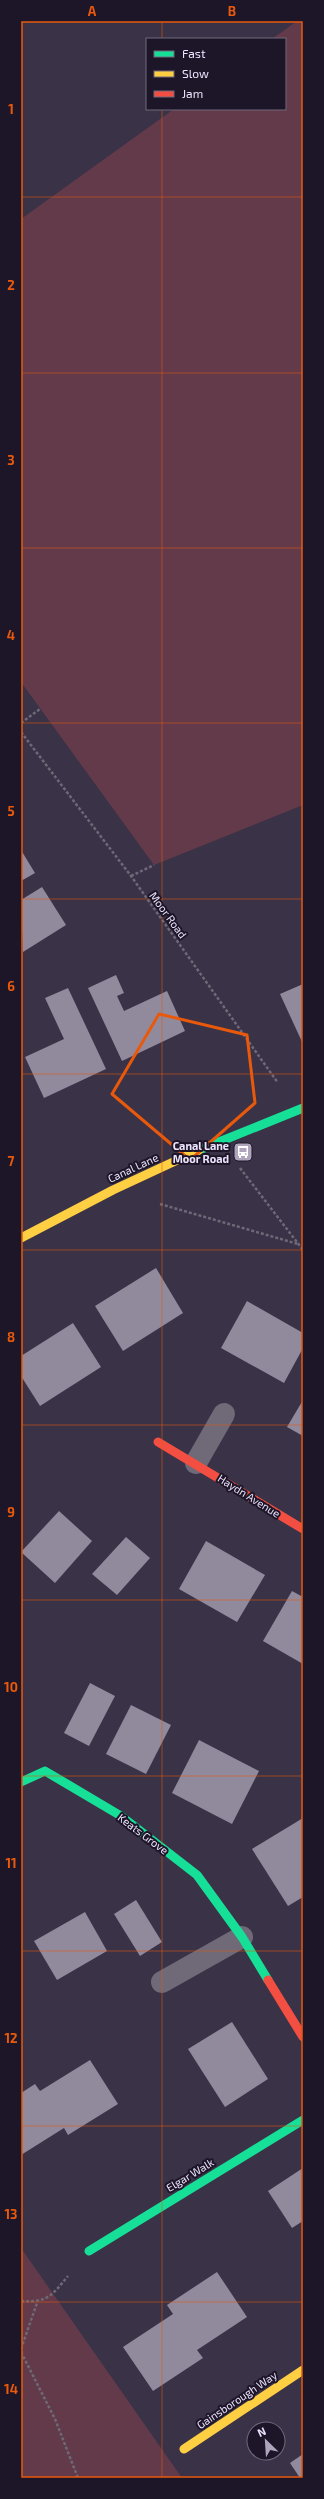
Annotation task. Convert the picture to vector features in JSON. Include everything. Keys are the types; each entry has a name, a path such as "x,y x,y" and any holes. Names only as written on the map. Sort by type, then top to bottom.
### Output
{"street":[{"name":"Canal Lane","path":"21,1238 113,1190 219,1141 300,1109"},
{"path":"196,1463 224,1414"},
{"name":"Haydn Avenue","path":"158,1442 196,1463 303,1529"},
{"name":"Keats Grove","path":"21,1782 45,1771 121,1816 197,1875 242,1937 303,2036"},
{"path":"162,1982 242,1937"},
{"name":"Elgar Walk","path":"89,2251 303,2120"},
{"name":"Gainsborough Way","path":"184,2449 303,2370"}],"path":[{"path":"21,723 40,709"},
{"name":"Moor Road","path":"21,732 131,876 300,1109"},
{"path":"131,876 154,865"},
{"path":"219,1141 303,1250"},
{"path":"113,1190 298,1244"},
{"path":"21,2301 37,2303 53,2294 89,2251"},
{"path":"21,2349 37,2303"},
{"path":"21,2352 55,2419 78,2478"}],"highlighted area":[{"path":"159,1014 247,1035 255,1103 190,1160 112,1094"}],"shaded area":[{"path":"297,21 303,21 303,805 154,865 21,682 21,219 173,110 286,110 286,38 273,38"},
{"path":"21,2248 182,2478 21,2478"}],"building":[{"path":"21,850 35,873 21,881"},
{"path":"42,887 66,925 23,952 21,900"},
{"path":"116,975 124,993 117,996 124,1011 167,991 185,1031 122,1061 88,988"},
{"path":"303,984 303,1044 280,994"},
{"path":"68,988 106,1069 44,1098 25,1057 64,1039 45,998"},
{"path":"156,1268 183,1313 123,1351 95,1306"},
{"path":"247,1301 303,1333 303,1348 284,1383 221,1348"},
{"path":"73,1323 101,1367 40,1406 21,1376 21,1356"},
{"path":"303,1400 303,1436 287,1427"},
{"path":"59,1511 92,1541 55,1583 21,1552"},
{"path":"126,1537 150,1558 117,1595 92,1574"},
{"path":"206,1541 265,1575 237,1622 179,1589"},
{"path":"292,1591 303,1597 303,1664 263,1641"},
{"path":"90,1683 115,1696 89,1746 64,1733"},
{"path":"131,1705 171,1725 146,1774 106,1754"},
{"path":"199,1740 259,1771 232,1824 172,1793"},
{"path":"303,1818 303,1897 288,1906 252,1849"},
{"path":"136,1900 162,1942 140,1956 114,1914"},
{"path":"85,1912 107,1951 57,1980 34,1941"},
{"path":"232,2022 268,2079 225,2107 188,2049"},
{"path":"90,2060 118,2104 68,2135 64,2128 21,2155 21,2093 35,2084 40,2091"},
{"path":"303,2168 303,2221 292,2228 268,2191"},
{"path":"217,2272 247,2317 197,2350 203,2358 153,2391 123,2347 173,2314 167,2305"},
{"path":"303,2454 303,2478 300,2478 290,2463"}],"traffic: fast":[{"path":"199,1150 303,1108"},
{"path":"21,1782 45,1771 121,1816 197,1875 242,1937 268,1980"},
{"path":"89,2251 303,2120"}],"traffic: slow":[{"path":"21,1238 113,1190 199,1150"},
{"path":"184,2449 303,2370"}],"traffic: jam":[{"path":"158,1442 303,1529"},
{"path":"268,1980 303,2037"}],"place":[{"name":"Canal Lane Moor Road","path":"243,1152"}]}
